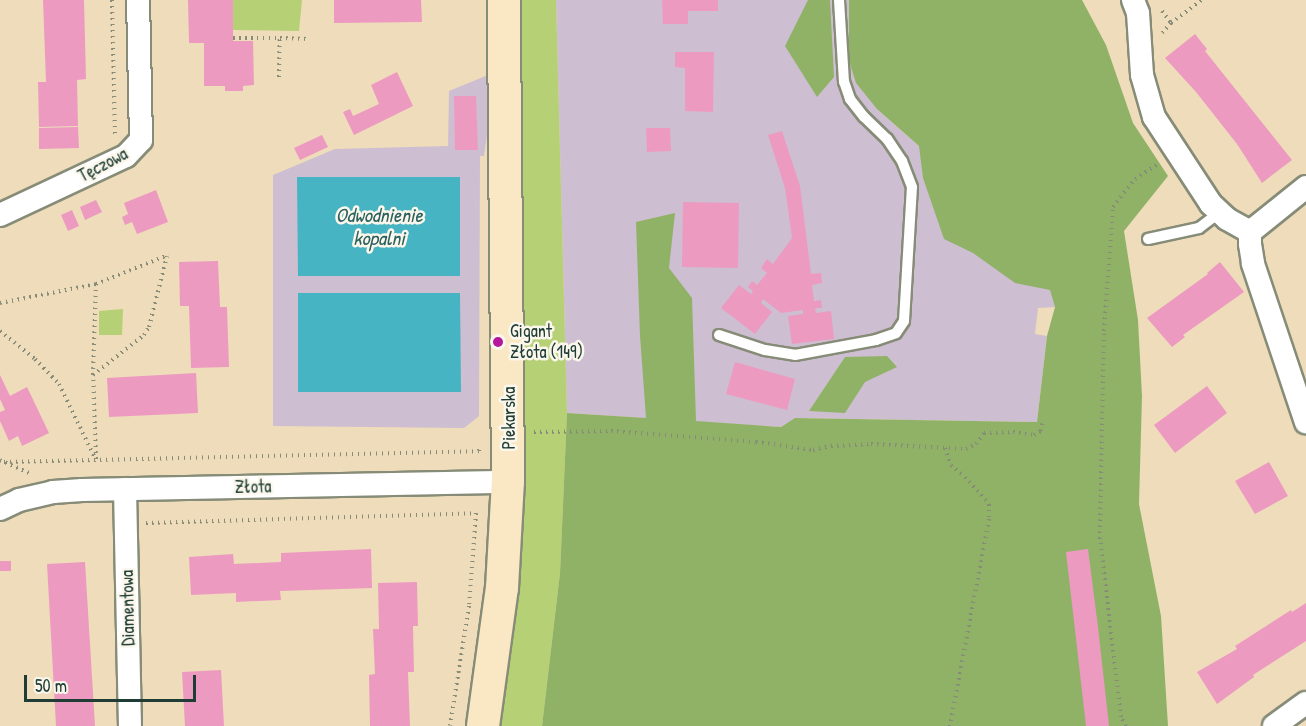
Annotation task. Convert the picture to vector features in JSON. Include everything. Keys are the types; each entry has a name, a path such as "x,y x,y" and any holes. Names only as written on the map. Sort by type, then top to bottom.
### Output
{"street":[{"name":"Tęczowa","path":"0,215 126,156 141,140 138,0"},
{"name":"Piekarska","path":"483,726 502,588 508,482 504,0"},
{"path":"1133,0 1138,13 1142,75 1154,117 1176,152 1220,212 1250,232"},
{"path":"1250,232 1306,187"},
{"path":"1250,232 1253,264 1306,422"},
{"name":"Złota","path":"0,509 19,500 53,492 508,482"},
{"name":"Diamentowa","path":"125,489 130,726"},
{"path":"1274,726 1306,703"}],"lane":[{"path":"718,335 765,350 795,355 876,340 896,333 904,321 912,187 903,160 850,99 844,82 839,0"},
{"path":"1148,238 1199,228 1220,212"}],"path":[{"path":"112,0 115,139"},
{"path":"1159,37 1171,23 1201,0"},
{"path":"1159,8 1171,23"},
{"path":"233,38 308,39"},
{"path":"279,77 280,38"},
{"path":"1125,726 1100,539 1104,331 1113,207 1135,179 1176,152"},
{"path":"0,303 96,284 168,255 149,327 144,335 93,375"},
{"path":"96,284 93,375 96,459"},
{"path":"0,331 35,359 59,384 96,459"},
{"path":"509,433 611,431 756,442 813,450 831,446 871,444 966,449 976,444 984,433 1013,432 1034,435 1041,431 1043,420"},
{"path":"945,448 951,465 965,477 988,504 989,519 950,726"},
{"path":"2,461 479,451"},
{"path":"2,461 33,475"},
{"path":"126,523 476,513 469,606 450,726"},
{"path":"1121,726 1122,717"}],"shaded area":[{"path":"556,0 849,0 849,61 877,109 937,162 1037,215 1055,307 1038,308 1035,334 1047,336 1037,422 796,418 781,427 567,413"},
{"path":"488,75 489,122 484,156 480,156 479,416 464,428 273,426 273,175 335,149 448,146 449,91"}],"green space":[{"path":"233,0 302,0 299,31 233,30"},
{"path":"516,0 556,0 567,413 560,573 542,726 495,726"},
{"path":"808,0 830,0 834,77 817,97 785,46"},
{"path":"849,0 1082,0 1106,45 1133,123 1168,176 1124,231 1138,320 1142,396 1139,504 1161,616 1168,726 542,726 560,573 567,413 646,418 640,336 636,222 675,213 669,268 692,298 696,421 781,427 795,418 1037,422 1047,336 1055,307 1050,290 1015,283 973,253 944,239 923,178 919,146 877,109 856,83 849,61"},
{"path":"123,309 122,335 99,335 99,311"},
{"path":"887,356 897,367 865,382 845,413 809,411 845,357"}],"water":[{"name":"Odwodnienie kopalni","path":"297,177 460,177 460,276 298,276"},
{"name":"Odwodnienie kopalni","path":"298,293 460,293 461,392 298,392"}],"building":[{"path":"43,0 84,0 86,79 77,80 78,126 39,127 38,82 46,82"},
{"path":"188,0 233,0 233,41 253,41 254,85 243,86 243,91 225,91 225,86 204,86 204,43 189,43"},
{"path":"334,0 421,0 422,22 334,23"},
{"path":"662,0 718,0 718,11 688,11 688,24 663,24"},
{"path":"1195,34 1207,49 1205,51 1292,160 1262,183 1237,144 1196,92 1165,58"},
{"path":"675,52 714,52 713,112 685,111 685,68 675,67"},
{"path":"397,72 413,106 354,135 343,112 350,109 353,116 379,104 371,85"},
{"path":"454,96 476,96 478,150 455,150"},
{"path":"78,127 79,148 39,149 39,128"},
{"path":"646,128 670,128 671,151 647,152"},
{"path":"782,131 800,186 811,274 821,273 822,283 812,285 814,301 821,300 822,308 815,308 816,313 831,311 834,339 792,344 788,316 803,314 803,310 781,313 763,299 761,303 772,312 755,334 721,308 739,285 751,294 753,291 748,287 752,281 757,285 767,273 761,268 767,259 773,264 792,238 785,188 768,135"},
{"path":"322,135 328,147 300,160 294,148"},
{"path":"156,190 168,222 137,234 132,222 125,225 122,217 128,214 124,203"},
{"path":"96,200 102,212 85,220 80,207"},
{"path":"683,202 739,203 738,268 682,267"},
{"path":"72,210 79,226 68,231 61,215"},
{"path":"218,261 220,307 227,307 229,367 191,368 189,306 180,306 179,262"},
{"path":"1220,262 1244,292 1183,335 1185,337 1172,347 1147,318 1208,274"},
{"path":"735,362 795,379 787,410 726,394"},
{"path":"196,373 198,413 109,417 107,378"},
{"path":"0,375 10,396 27,387 49,433 22,446 18,436 9,441 0,421 0,412 5,410 0,399"},
{"path":"1207,386 1227,413 1175,453 1154,425"},
{"path":"1269,462 1288,496 1255,514 1235,481"},
{"path":"371,549 372,588 280,591 281,600 236,602 236,593 191,595 189,557 233,554 234,564 281,562 281,553"},
{"path":"1088,549 1109,726 1086,726 1066,552"},
{"path":"0,561 11,561 11,571 0,571"},
{"path":"85,562 95,726 56,726 47,564"},
{"path":"417,582 418,626 413,626 414,672 408,672 410,726 370,726 369,675 375,674 373,629 379,629 378,583"},
{"path":"1306,603 1306,641 1253,675 1254,677 1217,704 1197,672 1237,649 1235,646 1291,610 1292,612"},
{"path":"221,670 224,726 185,726 182,672"}],"place":[{"name":"Gigant Złota (149)","path":"498,342"}]}
